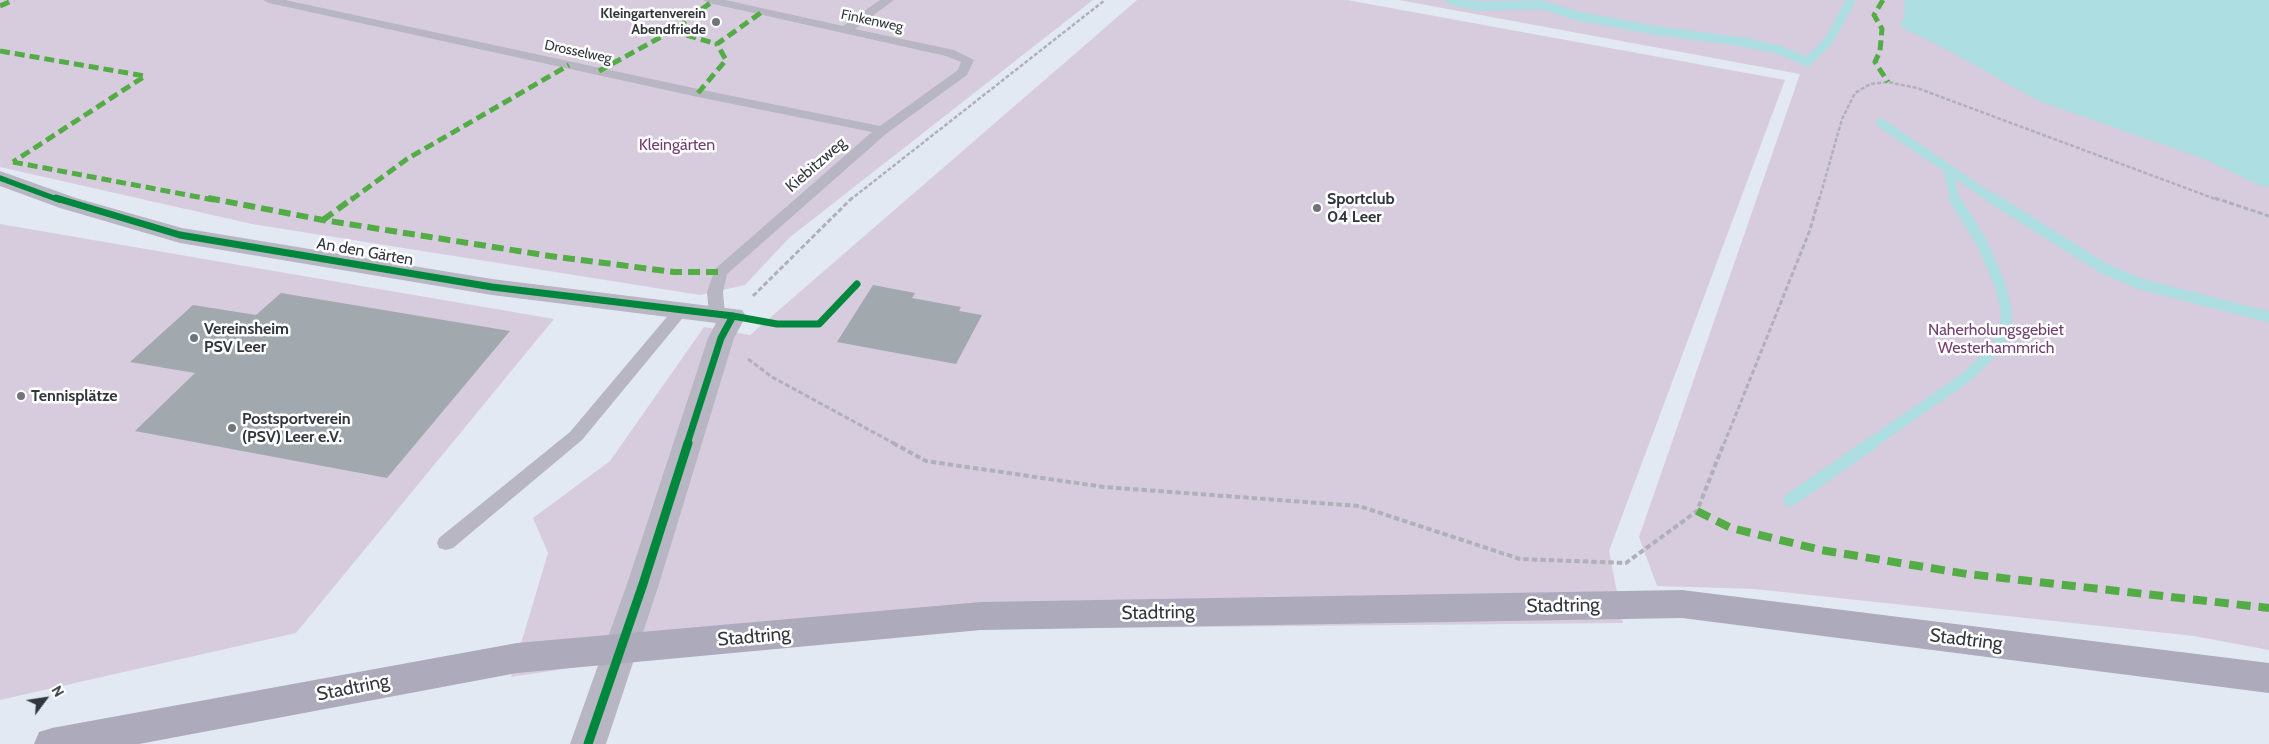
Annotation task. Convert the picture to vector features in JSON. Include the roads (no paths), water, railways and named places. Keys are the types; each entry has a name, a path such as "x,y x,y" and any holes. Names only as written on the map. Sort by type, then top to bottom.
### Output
{"highway":[{"name":"Stadtring","path":"52,744 517,658 981,616 1682,604 2269,678"}],"street":[{"name":"An den Gärten","path":"0,178 68,203 180,234 492,287 681,310 724,323"},
{"path":"588,744 643,584 724,323"}],"lane":[{"name":"Drosselweg","path":"269,0 698,93 882,130"},
{"name":"Finkenweg","path":"709,0 950,53 968,60"},
{"path":"845,30 888,0"},
{"name":"Kiebitzweg","path":"724,323 715,292 720,272 882,130 963,72 968,60"},
{"path":"446,543 576,436 681,310"}],"water":[{"path":"1904,0 2269,0 2269,186 2263,187 2207,160 2039,101 1944,48 1905,29 1900,25 1905,15"}],"waterway":[{"path":"1450,0 1476,6 1543,5 1577,16 1653,30 1743,42 1780,50 1807,62 1828,42 1851,0"},
{"path":"1881,123 1994,200"},
{"path":"1948,170 1955,199"},
{"path":"1992,198 2103,268 2140,284 2269,317"},
{"path":"1870,444 1968,376 1996,348 2006,331 2006,309 2000,285 1982,243 1955,199"},
{"path":"1790,500 1872,443"}],"place":[{"name":"Kleingartenverein Abendfriede","path":"716,22"},
{"name":"Sportclub 04 Leer","path":"1317,208"},
{"name":"Vereinsheim PSV Leer","path":"194,338"},
{"name":"Tennisplätze","path":"21,396"},
{"name":"Postsportverein (PSV) Leer e.V.","path":"232,428"}],"park label":[{"name":"Kleingärten","path":"677,145"},
{"name":"Naherholungsgebiet Westerhammrich","path":"1996,339"}]}
